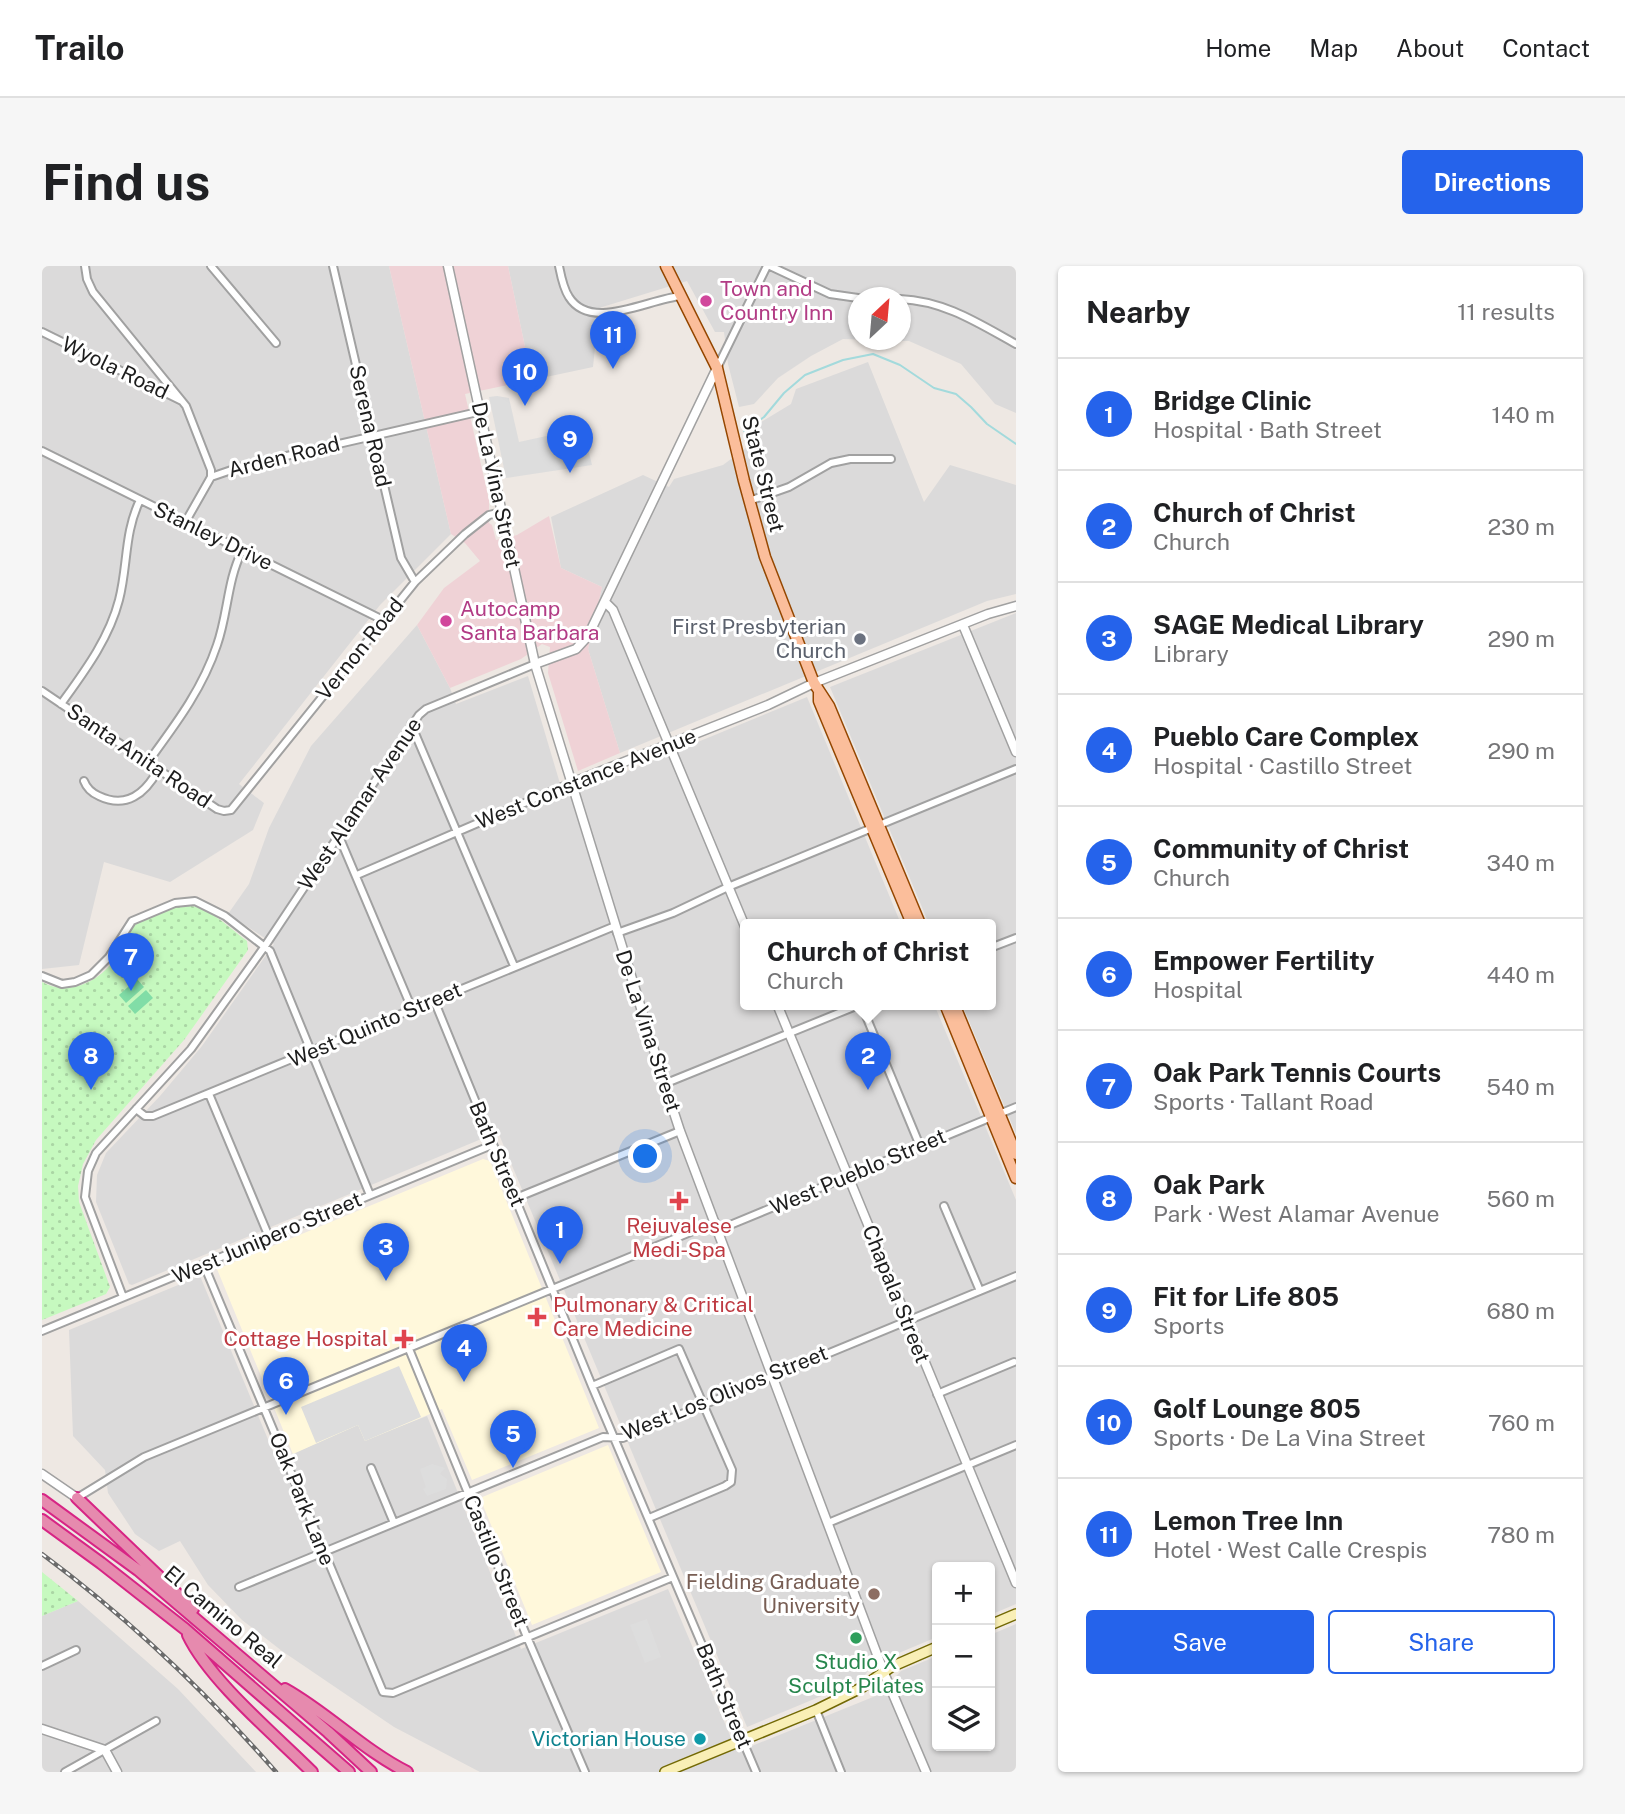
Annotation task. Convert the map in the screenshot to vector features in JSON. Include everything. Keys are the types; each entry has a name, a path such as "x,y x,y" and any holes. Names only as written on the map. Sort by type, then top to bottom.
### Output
{"highway":[{"path":"77,1498 181,1596 226,1644"},
{"name":"El Camino Real","path":"42,1500 138,1570 371,1772"},
{"name":"El Camino Real","path":"42,1520 186,1629 349,1772"},
{"path":"186,1629 196,1652 234,1695 312,1772"},
{"path":"264,1677 307,1701 373,1752 407,1772"}],"main road":[{"name":"State Street","path":"666,266 717,368 749,501 769,570 817,688 829,706 910,919"},
{"name":"State Street","path":"875,827 918,919"},
{"path":"948,1010 995,1115 1016,1153"},
{"path":"956,1010 1016,1178"},
{"path":"995,1623 1016,1614"},
{"path":"666,1772 816,1710 861,1688 891,1667 932,1649"}],"street":[{"path":"85,266 93,292 182,401"},
{"path":"211,266 276,343"},
{"name":"Serena Road","path":"333,266 401,558 415,582"},
{"name":"De La Vina Street","path":"448,266 482,411 535,664 664,1084 884,1673 926,1772"},
{"path":"559,266 568,296 575,305 589,313 605,314 665,297 681,296"},
{"path":"717,368 768,266 830,294 848,296"},
{"path":"911,300 943,305 1016,344"},
{"name":"Wyola Road","path":"42,332 182,401 190,412 211,470 211,477"},
{"name":"West Alamar Avenue","path":"124,1297 88,1208 85,1187 96,1153 191,1049 265,946 411,724 426,709 564,654 583,643 717,368"},
{"name":"Arden Road","path":"211,477 243,466 482,411"},
{"name":"Stanley Drive","path":"42,451 383,620"},
{"path":"749,501 789,487 831,463 850,459 891,459"},
{"path":"186,522 211,477"},
{"path":"61,704 102,642 115,613 123,579 129,525 140,500"},
{"name":"Vernon Road","path":"236,805 415,582 473,527 491,514 502,512"},
{"path":"148,762 186,710 208,669 223,625 230,579 242,551"},
{"path":"605,602 613,610 742,919"},
{"name":"West Constance Avenue","path":"356,875 571,783 817,688 988,614 1016,606"},
{"path":"963,625 1016,752"},
{"name":"Santa Anita Road","path":"42,691 220,811 228,811 236,805"},
{"path":"411,724 514,966"},
{"name":"West Quinto Street","path":"136,1109 149,1117 209,1094 514,966 616,929 673,913 728,887 1016,769"},
{"path":"84,781 91,792 106,799 127,801 146,789 158,770"},
{"path":"338,834 412,1009"},
{"path":"42,976 62,984 75,982 91,975 109,957 132,921 183,901 195,901 211,908 270,951 370,1195"},
{"path":"996,946 1016,938"},
{"name":"Bath Street","path":"433,1000 592,1386 756,1772"},
{"name":"Chapala Street","path":"779,1010 1016,1583"},
{"path":"664,1084 847,1010"},
{"path":"863,1010 920,1146"},
{"path":"209,1094 269,1237"},
{"name":"West Pueblo Street","path":"77,1498 134,1462 552,1290 848,1177 1016,1107"},
{"path":"516,1198 680,1131"},
{"name":"West Junipero Street","path":"42,1331 492,1145"},
{"path":"944,1206 979,1291"},
{"name":"Oak Park Lane","path":"204,1265 381,1689 385,1693 393,1693 527,1637"},
{"name":"West Los Olivos Street","path":"239,1587 603,1437 623,1438 1016,1276"},
{"name":"Castillo Street","path":"408,1349 586,1772"},
{"path":"592,1386 679,1349 704,1404 732,1470 731,1482 649,1518"},
{"path":"937,1394 1014,1362"},
{"path":"828,1523 1016,1445"},
{"path":"371,1468 394,1523"},
{"path":"42,1474 77,1498"},
{"path":"527,1637 673,1577"},
{"path":"42,1666 76,1650"},
{"path":"816,1710 841,1772"},
{"path":"65,1772 156,1721"},
{"path":"42,1729 105,1750 117,1772"}],"shaded area":[{"path":"42,266 389,266 451,534 380,605 239,784 264,803 253,830 170,882 104,862 79,965 42,969"},
{"path":"389,266 508,266 532,380 465,394 489,500 489,523 496,540 517,535 549,516 561,568 602,587 588,649 620,753 578,771 548,673 550,647 542,644 521,659 450,688 417,625 444,588 480,561 465,543 451,534"},
{"path":"508,266 1016,266 1016,413 995,404 961,364 911,342 911,287 848,287 848,339 811,356 778,378 754,404 739,407 728,364 724,332 715,332 687,281 599,308 593,367 532,380"},
{"path":"868,362 924,502 950,465 1016,485 1016,594 987,601 620,753 588,649 602,587 561,568 551,517 643,475 669,487 674,479 723,465 751,444 753,427 791,404 796,389"},
{"path":"489,397 509,398 519,442 583,428 592,465 506,478"},
{"path":"1016,613 1016,1134 964,1010 996,1010 996,919 927,919 830,687"},
{"path":"417,625 456,704 528,676 564,797 807,697 899,919 740,919 740,1010 937,1010 1016,1200 1016,1604 995,1613 995,1562 932,1562 932,1639 888,1655 870,1667 866,1674 855,1682 747,1727 498,1132 129,1284 96,1202 97,1175 106,1153 160,1096 202,1046 274,944 228,914 249,884 269,828 311,746"},
{"name":"Cottage Hospital","path":"483,1159 490,1161 599,1428 472,1480 442,1409 365,1441 358,1425 293,1454 217,1269"},
{"path":"200,1276 277,1461 359,1424 365,1440 427,1416 521,1649 668,1589 737,1752 878,1695 901,1671 932,1658 932,1751 995,1751 995,1633 1016,1624 1016,1772 480,1772 394,1727 282,1651 242,1620 208,1585 180,1541 159,1551 135,1534 108,1493 105,1470 73,1436 69,1330"},
{"path":"399,1366 421,1417 365,1441 358,1425 316,1443 301,1407"},
{"path":"608,1445 661,1572 532,1625 480,1498"},
{"path":"432,1464 445,1468 440,1474 447,1479 446,1489 427,1496 423,1489 426,1487 420,1469"},
{"path":"758,1572 765,1588 749,1594 743,1579"},
{"path":"78,1601 178,1689 256,1772 42,1772 42,1616"},
{"path":"647,1619 661,1657 645,1663 630,1625"}],"green space":[{"path":"184,905 202,909 218,918 247,941 248,950 184,1040 96,1140 83,1164 78,1186 79,1202 110,1287 106,1294 42,1320 42,982 62,988 91,981 114,960 133,926 149,917"},
{"path":"137,979 144,987 126,1003 119,995"},
{"path":"146,990 153,998 135,1014 128,1006"},
{"path":"42,1572 78,1601 42,1616"}],"waterway":[{"path":"744,431 764,417 784,393 805,375 843,360 873,354 900,365 934,388 956,394 987,424 1016,444"}],"railway":[{"path":"42,1554 105,1603 165,1657 222,1713 276,1772"}],"place":[{"name":"Town and Country Inn","path":"706,301"},
{"name":"Lemon Tree Inn","path":"613,369"},
{"name":"Golf Lounge 805","path":"525,406"},
{"name":"Fit for Life 805","path":"570,473"},
{"name":"Autocamp Santa Barbara","path":"446,621"},
{"name":"First Presbyterian Church","path":"860,639"},
{"name":"Oak Park Tennis Courts","path":"131,991"},
{"name":"Oak Park","path":"91,1090"},
{"name":"Church of Christ","path":"868,1090"},
{"name":"Rejuvalese Medi-Spa","path":"679,1201"},
{"name":"Bridge Clinic","path":"560,1264"},
{"name":"SAGE Medical Library","path":"386,1281"},
{"name":"Pulmonary & Critical Care Medicine","path":"537,1317"},
{"name":"Cottage Hospital","path":"404,1339"},
{"name":"Pueblo Care Complex","path":"464,1382"},
{"name":"Empower Fertility","path":"286,1415"},
{"name":"Community of Christ","path":"513,1468"},
{"name":"Fielding Graduate University","path":"874,1594"},
{"name":"Studio X Sculpt Pilates","path":"856,1638"},
{"name":"Victorian House","path":"700,1739"}]}
